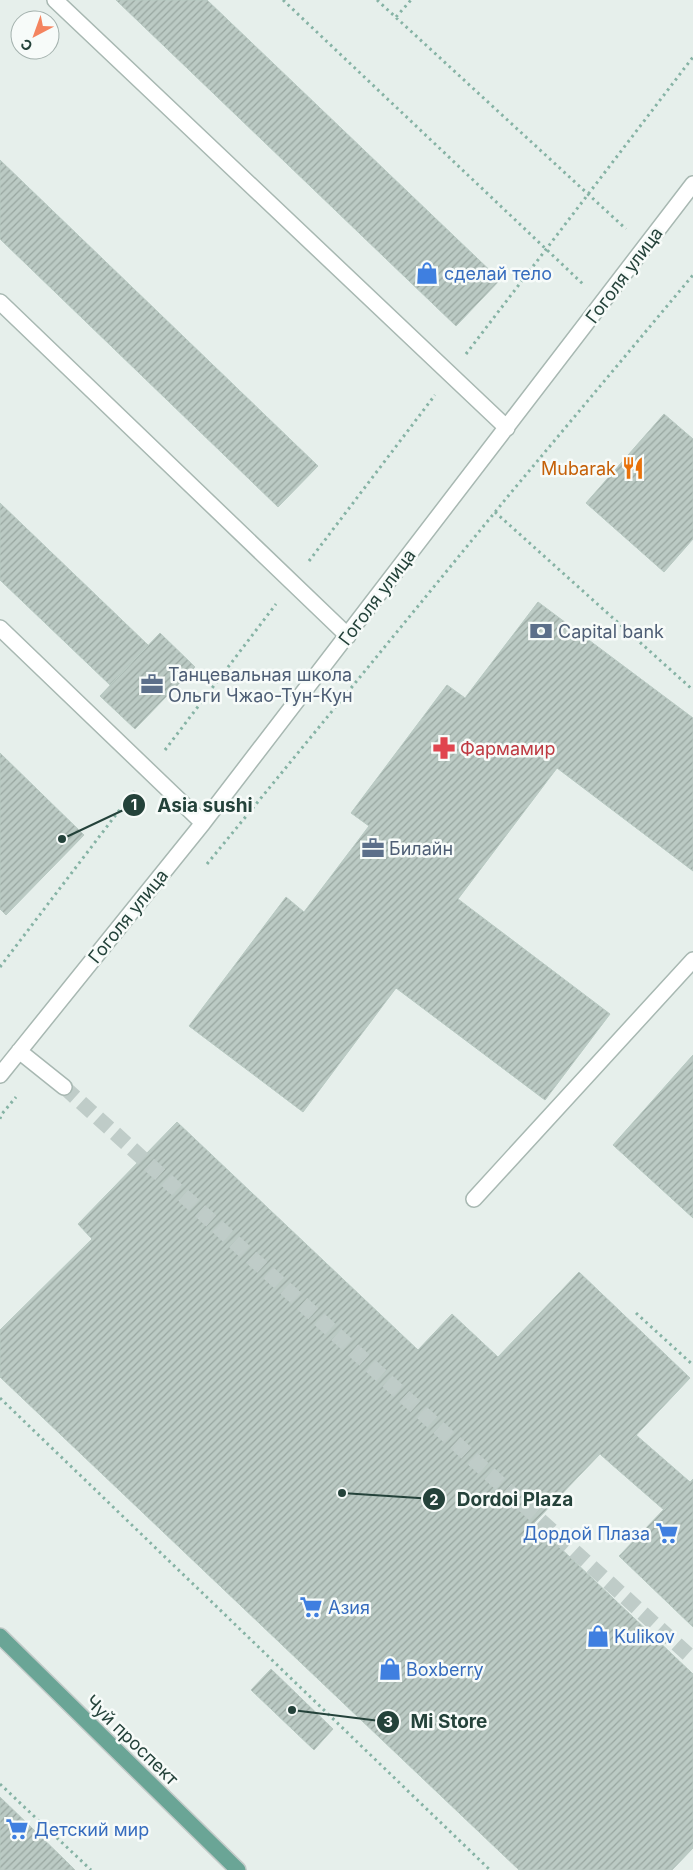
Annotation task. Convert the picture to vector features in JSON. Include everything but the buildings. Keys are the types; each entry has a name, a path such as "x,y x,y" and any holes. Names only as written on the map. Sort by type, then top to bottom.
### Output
{"main road":[{"name":"Чуй проспект","path":"0,1636 238,1870"}],"street":[{"path":"55,0 506,428"},
{"name":"Гоголя улица","path":"0,1075 203,823 693,184"},
{"path":"0,302 348,636"},
{"path":"0,628 203,823"},
{"path":"474,1199 693,960"},
{"path":"19,1052 64,1087"}],"path":[{"path":"283,0 603,303"},
{"path":"377,0 645,247"},
{"path":"396,17 411,0"},
{"path":"0,968 693,56"},
{"path":"204,867 495,512 693,275"},
{"path":"495,512 693,690"},
{"path":"0,1119 1,1115 40,1068"},
{"path":"636,1313 693,1365"},
{"path":"0,1398 490,1870"},
{"path":"0,1784 91,1870"}],"tunnel":[{"path":"64,1087 693,1659"}],"place":[{"name":"сделай тело","path":"427,273"},
{"name":"Mubarak","path":"633,468"},
{"name":"Capital bank","path":"541,631"},
{"name":"Танцевальная школа Ольги Чжао-Тун-Кун","path":"152,684"},
{"name":"Фармамир","path":"444,748"},
{"name":"Asia sushi","path":"62,839"},
{"name":"Билайн","path":"373,848"},
{"name":"Dordoi Plaza","path":"342,1493"},
{"name":"Дордой Плаза","path":"667,1533"},
{"name":"Азия","path":"311,1607"},
{"name":"Kulikov","path":"598,1636"},
{"name":"Boxberry","path":"390,1669"},
{"name":"Mi Store","path":"292,1710"},
{"name":"Детский мир","path":"17,1829"}]}
